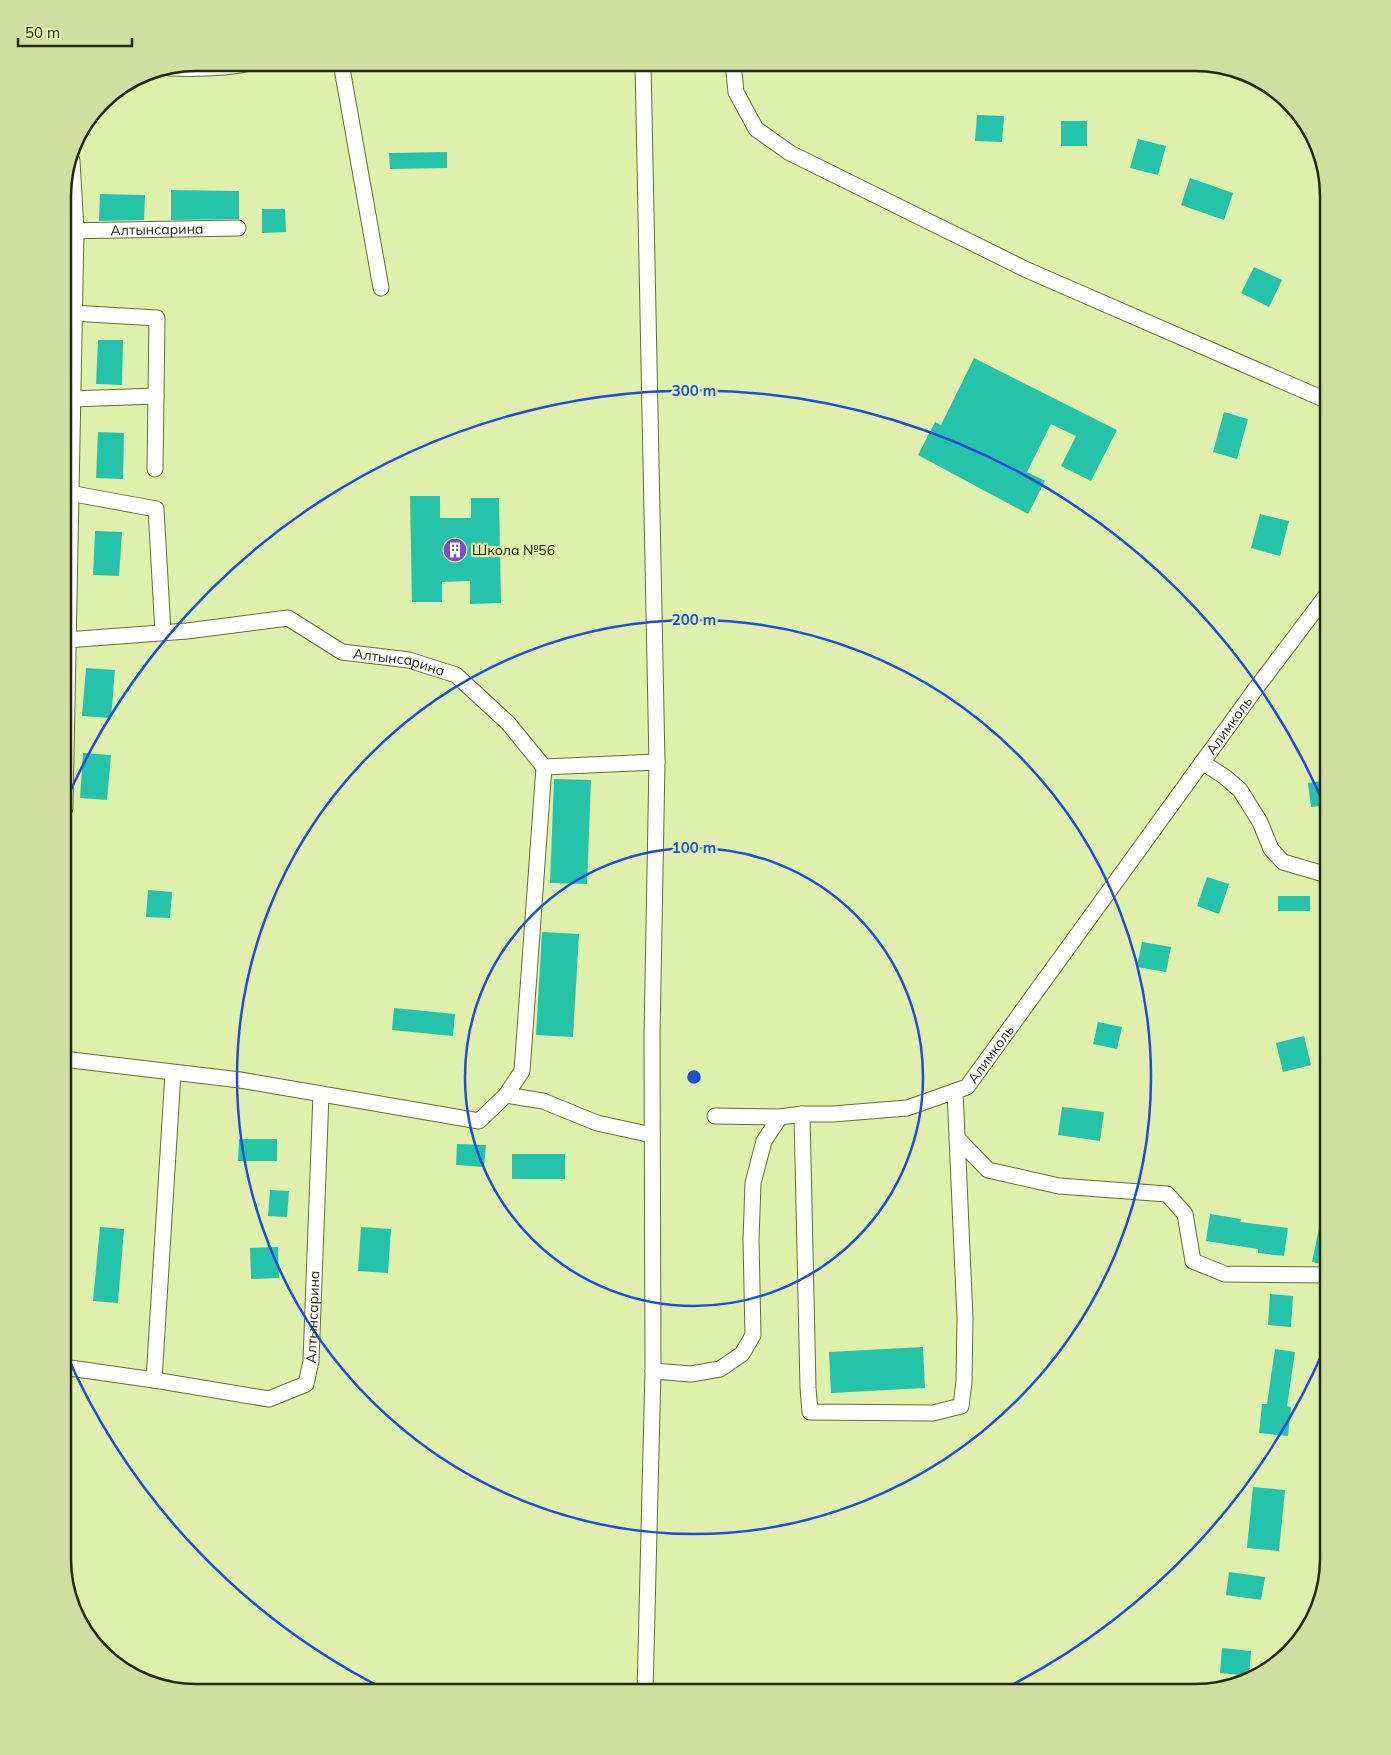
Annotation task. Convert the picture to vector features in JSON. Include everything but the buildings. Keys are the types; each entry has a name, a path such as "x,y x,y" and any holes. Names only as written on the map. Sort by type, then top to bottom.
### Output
{"main road":[{"path":"72,313 72,321"}],"street":[{"path":"342,71 381,288"},
{"path":"643,71 657,762 652,1135 654,1371 645,1684"},
{"path":"734,72 736,92 756,129 790,153 1027,270 1320,397"},
{"name":"Алтынсарина","path":"72,231 238,228"},
{"path":"72,313 157,318 155,469"},
{"path":"72,398 156,396"},
{"path":"72,494 156,509 163,632"},
{"name":"Алимколь","path":"715,1116 780,1117 907,1108 967,1087 1202,762 1320,604"},
{"name":"Алтынсарина","path":"72,640 163,632 288,618 342,652 409,660 456,675 508,722 544,767"},
{"path":"71,1060 240,1080 479,1121 506,1096 522,1071 544,767 657,762"},
{"path":"1202,762 1225,777 1240,790 1260,822 1271,849 1283,862 1320,873"},
{"path":"154,1380 172,1073"},
{"path":"802,1114 810,1412 933,1413 961,1406 964,1382 965,1318 955,1091"},
{"name":"Алтынсарина","path":"71,1368 269,1399 306,1384 311,1361 320,1094"},
{"path":"506,1096 542,1101 597,1123 652,1135"},
{"path":"654,1371 692,1374 720,1369 742,1354 753,1335 751,1240 753,1183 764,1141 780,1117"},
{"path":"957,1138 988,1170 1059,1186 1167,1194 1185,1214 1192,1261 1225,1274 1320,1275"}],"place":[{"name":"Школа №56","path":"455,550"}]}
